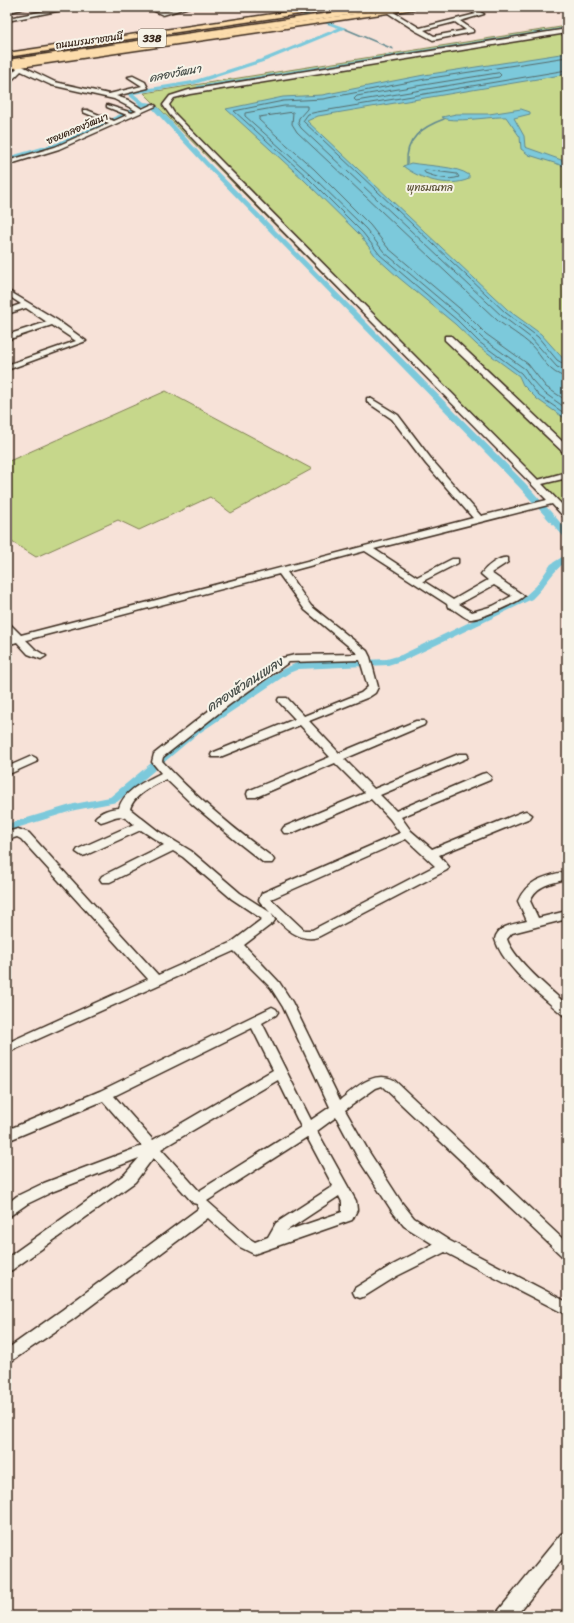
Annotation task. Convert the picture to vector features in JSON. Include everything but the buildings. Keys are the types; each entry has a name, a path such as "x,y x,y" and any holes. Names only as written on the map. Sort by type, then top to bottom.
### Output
{"highway":[{"name":"ถนนบรมราชชนนี","path":"7,63 355,7"},
{"name":"ถนนบรมราชชนนี","path":"7,59 305,16 388,9"}],"main road":[{"name":"338","path":"7,68 305,16 331,7"},
{"name":"338","path":"7,55 305,16 326,20 388,9 415,7"}],"street":[{"path":"10,10 26,7"},
{"path":"8,20 74,7"},
{"path":"149,7 163,13 186,7"},
{"path":"418,30 481,14 466,7"},
{"path":"388,9 418,30 433,38 471,31 457,21"},
{"path":"10,10 24,17"},
{"path":"442,24 457,34"},
{"path":"567,31 190,92 172,97 166,105 172,114 234,178 422,366 567,515"},
{"path":"11,78 19,67 52,83 108,96 138,109"},
{"path":"108,96 146,87 143,83 131,77"},
{"path":"109,106 126,113"},
{"name":"ซอยคลองวัฒนา","path":"7,163 38,152 126,113 153,106"},
{"path":"85,111 109,121 126,113"},
{"path":"7,156 38,152"},
{"path":"7,292 82,341 7,368"},
{"path":"7,312 26,305"},
{"path":"7,338 54,322"},
{"path":"448,338 567,451"},
{"path":"370,400 396,417 429,462 479,519"},
{"path":"535,483 567,475"},
{"path":"7,642 366,548 554,501"},
{"path":"366,548 467,615 476,616 519,596 486,574 488,570 505,560"},
{"path":"416,581 455,561"},
{"path":"216,755 371,691 373,687 366,661 359,648 308,608 282,571"},
{"path":"451,605 491,582"},
{"path":"7,626 32,652 41,656"},
{"path":"268,860 242,840 167,774 157,762 158,756 226,703 286,660 295,658 366,661"},
{"path":"283,700 336,757 374,794 394,816 407,834 431,854 443,867 314,934 307,935 300,933 265,900 266,896 407,834"},
{"path":"252,794 336,757 420,723"},
{"path":"288,830 463,756"},
{"path":"7,771 32,760"},
{"path":"124,811 124,806 133,796 167,774"},
{"path":"394,816 486,776"},
{"path":"7,1048 236,945 269,920 267,916 236,896 210,872 124,811 114,812 101,818"},
{"path":"431,854 526,815"},
{"path":"82,852 142,825"},
{"path":"7,836 18,833 25,836 156,980"},
{"path":"106,880 173,846"},
{"path":"534,923 524,901 526,892 532,886 567,875"},
{"path":"567,915 534,923 502,934 500,939 502,946 524,972 567,1012"},
{"path":"236,945 275,985 288,1005 338,1109 364,1156 397,1208 409,1222 445,1246 567,1309"},
{"path":"7,1136 105,1095 272,1012"},
{"path":"105,1095 208,1210 250,1247 261,1247 347,1216 350,1210 349,1201 309,1129 255,1021"},
{"path":"7,1212 22,1200 49,1187 153,1147 281,1072"},
{"path":"198,1199 309,1129 372,1084 384,1081 389,1084 567,1252"},
{"path":"7,1266 130,1178 144,1162 153,1147"},
{"path":"273,1242 281,1227 341,1188"},
{"path":"7,1357 67,1316 208,1210"},
{"path":"360,1292 392,1272 445,1246"},
{"path":"505,1616 567,1540"}],"green space":[{"name":"พุทธมณฑล","path":"567,26 567,520 144,93"},
{"path":"166,391 312,469 231,513 210,497 139,530 118,520 36,557 7,539 7,462"}],"water":[{"path":"567,53 567,74 318,116 307,121 508,310 541,334 567,363 567,420 537,399 523,385 519,376 477,345 455,324 377,258 360,235 304,180 226,109 283,97 322,95 424,75"},
{"path":"521,109 530,112 530,114 514,118 524,136 525,147 567,162 567,167 529,155 521,149 520,137 506,117 454,120 442,117 456,114 489,114"},
{"path":"411,163 457,170 469,175 469,179 452,183 434,181 417,175 403,166"}],"waterway":[{"name":"คลองวัฒนา","path":"143,104 129,93 193,83 264,60 343,28 283,7"},
{"path":"343,28 393,49"},
{"path":"199,86 567,29"},
{"name":"คลองวัฒนา","path":"7,159 58,144 134,110 143,104"},
{"path":"143,104 151,104 157,109 205,162 523,486 567,535"},
{"path":"407,164 409,148 416,135 422,130 444,119"},
{"name":"คลองหัวคนเพลง","path":"7,828 74,807 113,800 192,734 286,671 297,666 388,662 404,657 529,597 539,588 554,566 567,557"}]}
